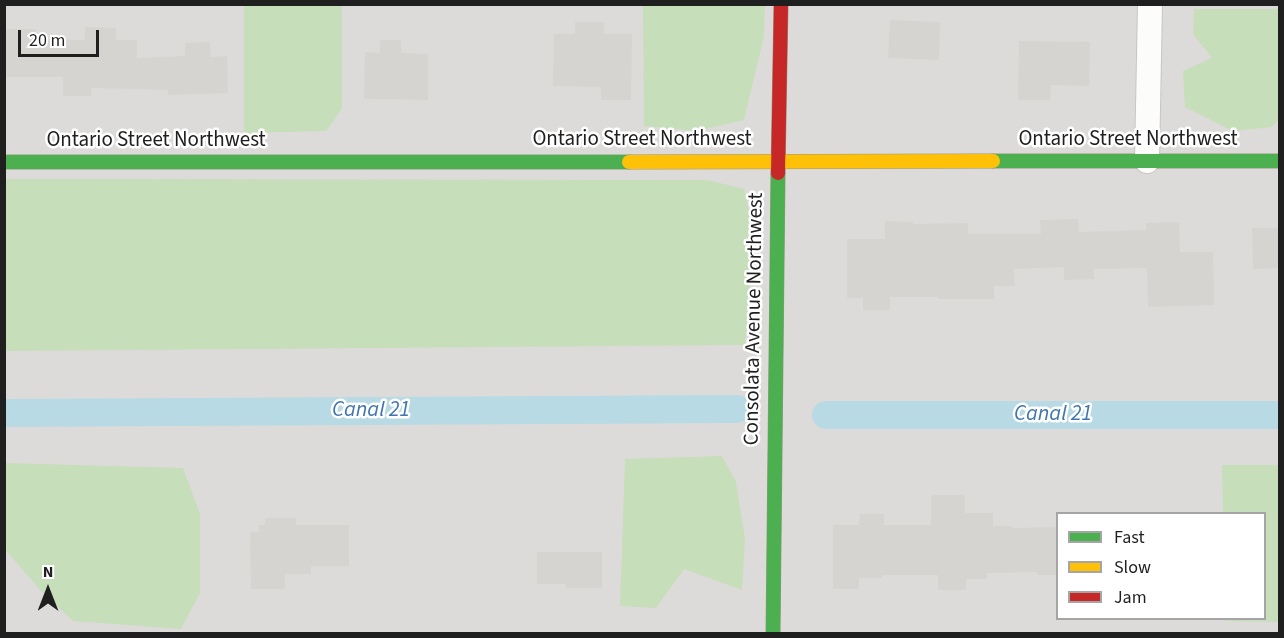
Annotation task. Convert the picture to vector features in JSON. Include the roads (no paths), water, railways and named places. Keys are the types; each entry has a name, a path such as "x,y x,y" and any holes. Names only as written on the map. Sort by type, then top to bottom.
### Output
{"street":[{"name":"Consolata Avenue Northwest","path":"773,633 781,4"},
{"path":"1147,161 1150,4"},
{"name":"Ontario Street Northwest","path":"4,162 1280,161"}],"waterway":[{"name":"Canal 21","path":"4,413 737,409"},
{"name":"Canal 21","path":"826,415 1280,415"}]}
